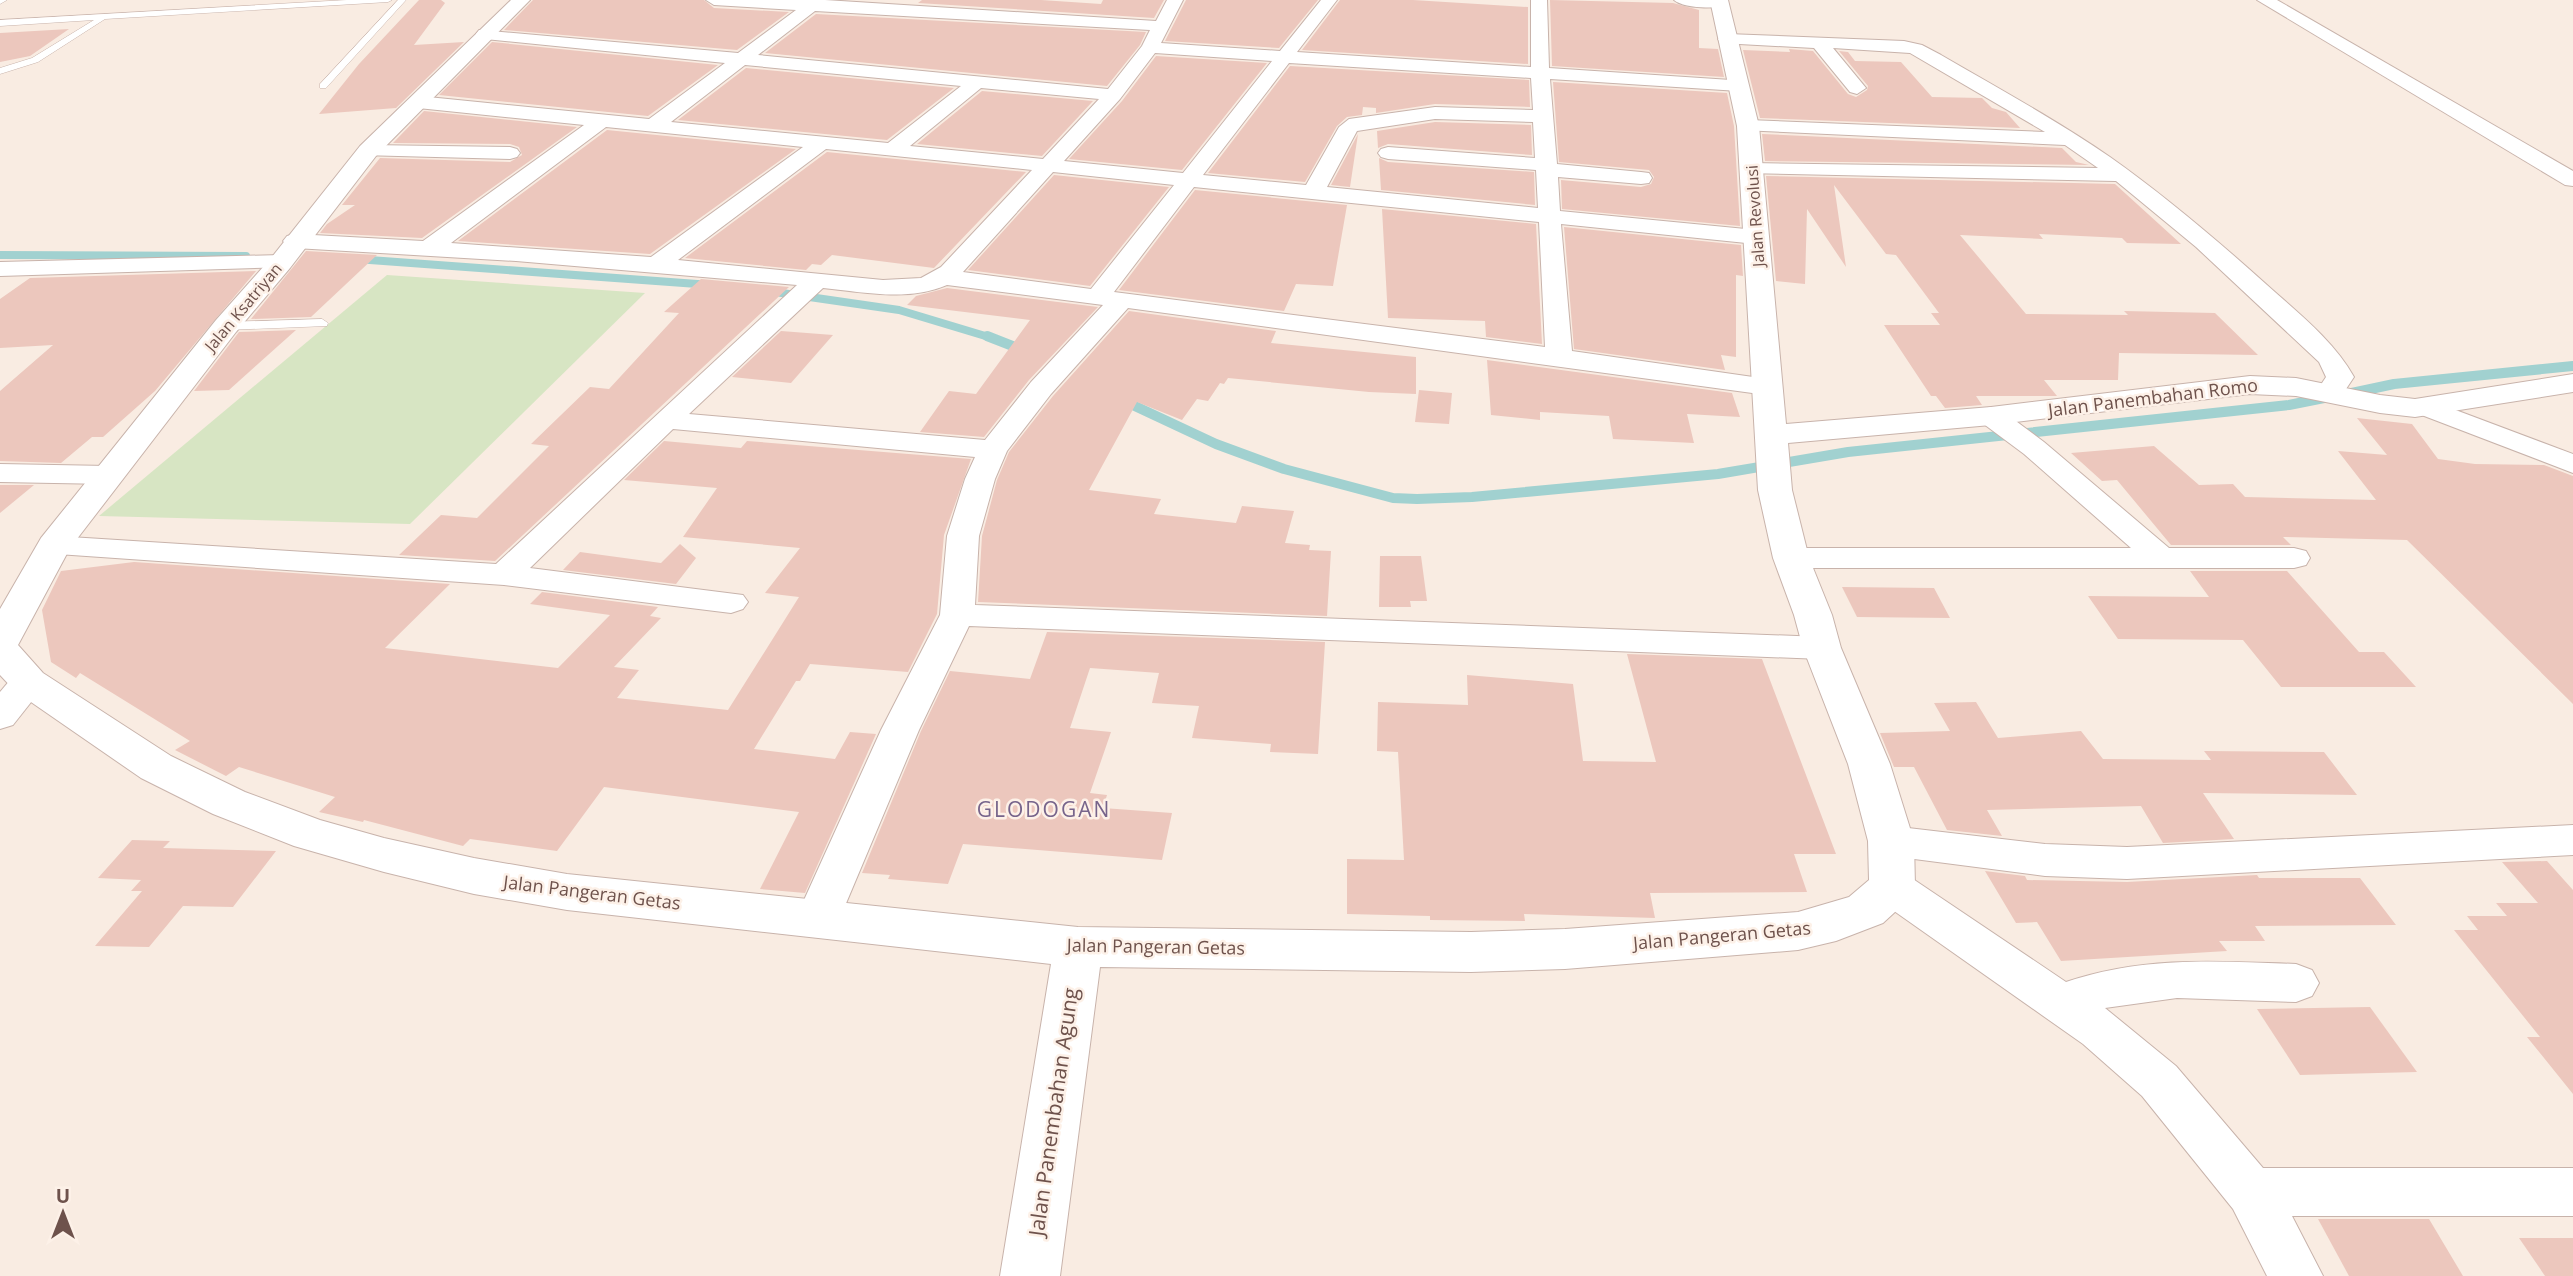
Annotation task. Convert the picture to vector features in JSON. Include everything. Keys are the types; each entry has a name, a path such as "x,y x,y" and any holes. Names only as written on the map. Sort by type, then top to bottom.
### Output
{"street":[{"name":"Jalan Ksatriyan","path":"0,643 54,546 226,326 368,151 521,0"},
{"path":"714,0 815,3 1161,26"},
{"path":"0,269 430,247 656,265 807,289 898,288 920,285 945,276 983,240 1045,166 1113,95 1150,47 1175,0"},
{"path":"817,920 900,730 957,615 964,536 980,479 993,450 1041,388 1075,354 1190,180 1329,0"},
{"path":"1539,0 1548,216 1559,356"},
{"path":"1682,0 1720,1"},
{"path":"2264,0 2573,180"},
{"name":"Jalan Revolusi","path":"1720,1 1748,126 1773,458"},
{"path":"653,126 815,3"},
{"path":"485,34 1113,95"},
{"path":"1727,39 1916,49 2069,139 2210,249 2330,358 2340,377 2333,393"},
{"path":"1819,43 1857,88"},
{"path":"1150,47 1739,85"},
{"path":"891,151 977,82"},
{"path":"418,102 1756,237"},
{"path":"1312,194 1349,127 1356,123 1430,113 1543,116"},
{"path":"430,247 600,122"},
{"path":"1748,126 2069,139"},
{"path":"656,265 820,144"},
{"path":"368,151 510,153"},
{"path":"1388,153 1642,178"},
{"path":"1751,169 2118,176"},
{"path":"945,276 1559,356 1767,387"},
{"path":"504,575 807,289"},
{"name":"Jalan Panembahan Romo","path":"1773,458 1997,421 2250,385 2285,385 2380,404 2429,408 2489,395 2573,383"},
{"path":"2429,408 2573,464"},
{"path":"666,420 993,450"},
{"path":"1997,421 2034,448 2160,557"},
{"path":"1773,458 1791,558 1814,615 1822,648 1869,764 1891,841 1892,887 2100,1030 2159,1081 2251,1192 2296,1276"},
{"path":"0,473 108,475"},
{"path":"54,546 504,575 731,602"},
{"path":"1791,558 2294,558"},
{"path":"957,615 1822,648"},
{"path":"0,716 14,666"},
{"name":"Jalan Pangeran Getas","path":"14,666 156,767 229,803 310,834 487,879 567,892 1078,947 1471,952 1565,949 1798,931 1836,922 1867,910 1892,887"},
{"path":"1891,841 2045,860 2127,863 2573,840"},
{"name":"Jalan Panembahan Agung","path":"1030,1276 1078,947"},
{"path":"2061,1003 2099,988 2151,980 2222,978 2296,984"},
{"path":"2251,1192 2573,1192"}],"lane":[{"path":"0,23 388,0"},
{"path":"323,86 402,0"},
{"path":"0,71 35,60 104,17"},
{"path":"226,326 323,323"}],"green space":[{"path":"387,275 645,293 410,524 99,516"}],"building":[{"path":"419,0 441,0 445,3 414,45 464,42 396,108 319,114 359,64"},
{"path":"533,0 704,0 714,8 789,12 737,50 504,30"},
{"path":"922,0 1041,0 1101,4 1103,0 1164,0 1154,18 918,3"},
{"path":"1186,0 1318,0 1279,48 1165,41"},
{"path":"1340,0 1413,0 1528,7 1528,64 1302,50"},
{"path":"1550,0 1673,3 1699,10 1699,48 1718,49 1724,77 1552,66"},
{"path":"816,14 1146,32 1140,45 1107,86 765,53"},
{"path":"69,29 30,56 0,62 0,33"},
{"path":"492,42 718,65 648,116 439,95"},
{"path":"1789,49 1813,51 1848,94 1856,97 1867,90 1868,86 1839,51 1848,52 1855,61 1901,62 1932,97 1982,98 1992,108 2006,112 2020,128 1760,118 1743,50 1790,52"},
{"path":"1156,56 1267,63 1182,170 1069,159 1122,101"},
{"path":"1290,66 1529,80 1530,107 1435,104 1376,113 1376,108 1363,107 1362,115 1347,117 1337,126 1305,182 1208,173"},
{"path":"746,68 954,88 887,140 678,120"},
{"path":"1553,82 1727,93 1734,126 1740,226 1562,209 1561,180 1641,187 1651,184 1654,177 1649,170 1559,162"},
{"path":"982,91 1093,101 1042,156 917,144"},
{"path":"424,111 577,127 422,238 320,233 327,224 355,205 342,205 380,158 510,162 522,155 519,147 510,144 393,143"},
{"path":"1435,122 1531,125 1532,155 1388,144 1378,148 1377,131"},
{"path":"607,130 796,149 650,254 458,241"},
{"path":"1358,134 1350,187 1331,185"},
{"path":"1762,134 2062,148 2076,162 2089,165 1765,161"},
{"path":"827,152 1026,172 934,268 832,255 821,265 812,264 806,270 685,258"},
{"path":"1379,158 1388,162 1534,172 1535,205 1381,190"},
{"path":"1054,175 1169,187 1090,286 968,270"},
{"path":"1766,176 2115,184 2181,244 2127,243 2122,238 2039,234 2043,239 1960,235 2026,314 2128,315 2124,311 2215,313 2258,355 2119,353 2118,380 2044,380 2057,396 1976,396 1982,405 1945,408 1936,396 1931,396 1884,325 1940,325 1931,313 1939,313 1896,255 1886,254 1834,185 1846,267 1807,209 1805,284 1776,281"},
{"path":"1195,190 1347,205 1333,286 1296,284 1284,311 1119,290"},
{"path":"1382,209 1536,224 1542,344 1486,337 1485,321 1388,318"},
{"path":"1564,227 1741,245 1743,276 1736,275 1736,357 1721,355 1725,370 1574,349"},
{"path":"306,251 377,255 311,317 251,319"},
{"path":"256,271 155,391 103,437 92,437 61,463 0,461 0,391 53,345 0,348 0,299 30,278"},
{"path":"701,279 789,287 495,561 399,555 441,515 477,518 549,446 531,444 590,387 609,389 679,313 664,312"},
{"path":"947,288 1098,307 1029,380 984,437 920,432 949,391 976,394 1030,320 907,305 916,296"},
{"path":"1129,311 1276,331 1271,343 1416,357 1416,394 1228,378 1224,384 1220,383 1208,401 1197,399 1182,420 1137,402 1089,490 1161,499 1154,514 1236,523 1242,506 1294,511 1285,543 1310,545 1309,550 1331,551 1327,616 978,602 982,536 997,480 1009,452 1053,396"},
{"path":"296,330 229,390 194,391 239,332"},
{"path":"781,331 833,335 791,383 732,377"},
{"path":"1487,360 1732,393 1740,417 1687,414 1694,443 1613,439 1609,416 1540,412 1540,420 1491,415"},
{"path":"1419,390 1452,393 1449,424 1415,422"},
{"path":"2357,418 2412,424 2438,459 2475,464 2544,465 2573,476 2573,704 2407,540 2283,537 2291,545 2171,545 2117,480 2102,481 2071,453 2154,446 2199,485 2233,484 2245,497 2376,500 2338,451 2387,455"},
{"path":"664,441 741,448 747,441 971,459 944,535 937,614 908,672 810,664 800,681 796,681 754,749 835,759 850,732 876,734 805,893 760,889 799,812 604,787 557,851 470,839 463,846 364,820 363,822 319,812 335,797 239,767 226,776 175,750 190,741 80,673 76,678 51,662 42,610 61,571 134,562 450,584 385,648 558,668 610,615 530,604 542,592 658,607 650,616 661,618 614,667 639,670 617,698 728,710 799,597 765,593 800,548 683,537 717,488 624,480"},
{"path":"0,485 34,485 0,513"},
{"path":"680,544 696,558 676,584 563,570 580,552 661,563"},
{"path":"1380,556 1421,556 1427,601 1410,601 1411,607 1379,607"},
{"path":"2190,571 2287,571 2359,652 2384,652 2416,687 2281,687 2243,640 2118,639 2088,596 2209,597"},
{"path":"1842,587 1934,588 1950,618 1857,617"},
{"path":"1047,632 1325,642 1318,754 1270,752 1271,744 1192,738 1199,706 1152,703 1159,673 1090,668 1070,728 1111,732 1090,793 1107,795 1103,808 1172,813 1162,860 963,844 948,884 888,879 890,875 862,873 921,731 950,671 1030,679"},
{"path":"1627,654 1762,659 1836,854 1794,854 1807,892 1650,893 1655,918 1524,914 1525,921 1430,920 1430,916 1347,914 1347,859 1404,860 1398,752 1377,751 1378,702 1468,705 1467,675 1573,684 1583,761 1656,762"},
{"path":"1976,702 1998,738 2081,731 2103,759 2211,760 2204,751 2324,752 2357,795 2203,793 2234,839 2163,843 2141,806 1987,810 2002,836 1947,830 1914,767 1894,767 1880,733 1950,731 1934,703"},
{"path":"132,840 170,841 163,848 276,851 233,907 183,906 149,947 95,946 142,891 131,891 141,880 98,878"},
{"path":"2547,861 2573,890 2573,1094 2527,1037 2540,1037 2454,930 2478,930 2467,916 2507,916 2496,903 2538,903 2502,862"},
{"path":"1985,871 2025,876 2027,880 2127,882 2257,875 2259,878 2360,878 2396,925 2255,926 2265,941 2219,941 2227,951 2061,961 2037,922 2016,923"},
{"path":"2370,1007 2417,1072 2300,1075 2257,1009"},
{"path":"2318,1219 2429,1219 2463,1276 2349,1276"},
{"path":"2519,1238 2573,1238 2573,1276 2545,1276"}],"waterway":[{"path":"0,255 246,256"},
{"path":"356,259 711,285"},
{"path":"768,291 899,310 992,338"},
{"path":"987,336 1025,351"},
{"path":"2347,394 2394,384 2573,366"},
{"path":"1122,400 1216,444 1284,469 1393,498 1417,499 1472,497 1718,474 1848,452 2289,405 2329,397"}],"district":[{"name":"GLODOGAN","path":"1044,810"}]}
